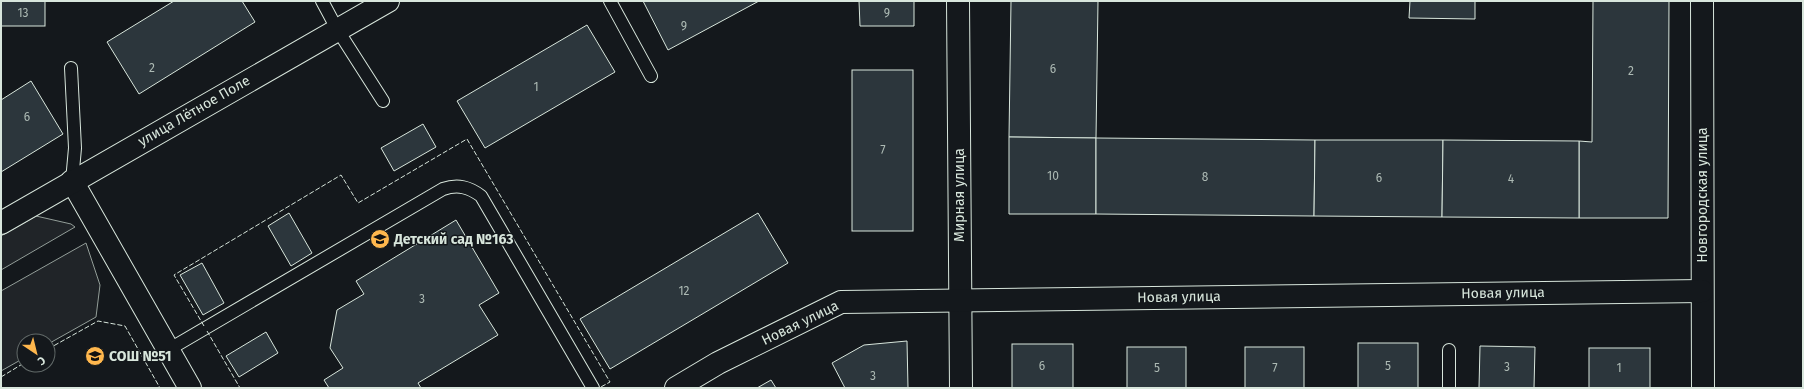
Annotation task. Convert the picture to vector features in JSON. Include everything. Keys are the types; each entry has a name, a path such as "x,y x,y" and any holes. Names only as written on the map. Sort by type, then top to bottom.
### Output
{"street":[{"name":"улица Лётное Поле","path":"1,223 388,1"},
{"name":"Мирная улица","path":"958,1 961,388"},
{"name":"Новгородская улица","path":"1702,1 1703,388"},
{"path":"72,181 190,388"},
{"name":"Новая улица","path":"676,388 718,363 841,302 1702,291"}],"lane":[{"path":"322,1 383,101"},
{"path":"610,1 651,76"},
{"path":"71,68 75,148 72,181"},
{"path":"168,350 443,190 453,186 472,189 481,196 593,388"},
{"path":"1449,350 1449,388"}],"shaded area":[{"path":"36,216 71,224 75,227 1,270 1,236"},
{"path":"86,243 100,285 96,317 56,340 56,333 16,333 16,363 1,371 1,291"}],"building":[{"path":"1,1 45,1 45,26 1,26"},
{"path":"174,1 242,1 255,22 139,94 107,42"},
{"path":"643,1 759,1 668,50"},
{"path":"859,1 914,1 914,26 860,26"},
{"path":"1011,1 1098,1 1096,138 1009,137"},
{"path":"1410,1 1475,1 1475,19 1409,18"},
{"path":"1593,1 1669,1 1668,218 1579,218 1579,141 1592,142"},
{"path":"587,25 615,72 485,148 457,101"},
{"path":"852,70 913,70 913,231 852,231"},
{"path":"31,81 63,134 1,172 1,100"},
{"path":"423,124 436,147 394,171 381,148"},
{"path":"1009,137 1096,138 1096,214 1009,214"},
{"path":"1096,138 1315,140 1314,216 1096,214"},
{"path":"1315,140 1443,140 1442,217 1314,216"},
{"path":"1443,140 1579,141 1579,218 1442,217"},
{"path":"289,213 312,253 291,266 268,226"},
{"path":"758,213 788,263 610,369 580,319"},
{"path":"456,220 499,293 479,305 498,335 418,383 421,388 329,388 324,380 343,368 330,348 337,310 364,294 356,281"},
{"path":"202,263 224,303 203,315 180,275"},
{"path":"266,332 278,353 239,377 226,356"},
{"path":"907,341 908,388 845,388 832,363 864,345"},
{"path":"1358,343 1418,343 1418,388 1358,388"},
{"path":"1012,344 1073,344 1073,388 1012,388"},
{"path":"1480,346 1535,347 1534,388 1479,388"},
{"path":"1127,347 1186,347 1186,388 1127,388"},
{"path":"1245,347 1304,347 1304,388 1245,388"},
{"path":"1589,348 1650,348 1650,388 1589,388"},
{"path":"771,380 776,388 757,388"}],"fence":[{"path":"204,326 174,275 341,175 358,203 467,139 610,382 599,388"},
{"path":"56,345 98,321 125,326 160,388"},
{"path":"207,331 240,388"},
{"path":"1,377 16,368"}],"place":[{"name":"Детский сад №163","path":"380,239"},
{"name":"СОШ №51","path":"95,356"}]}
